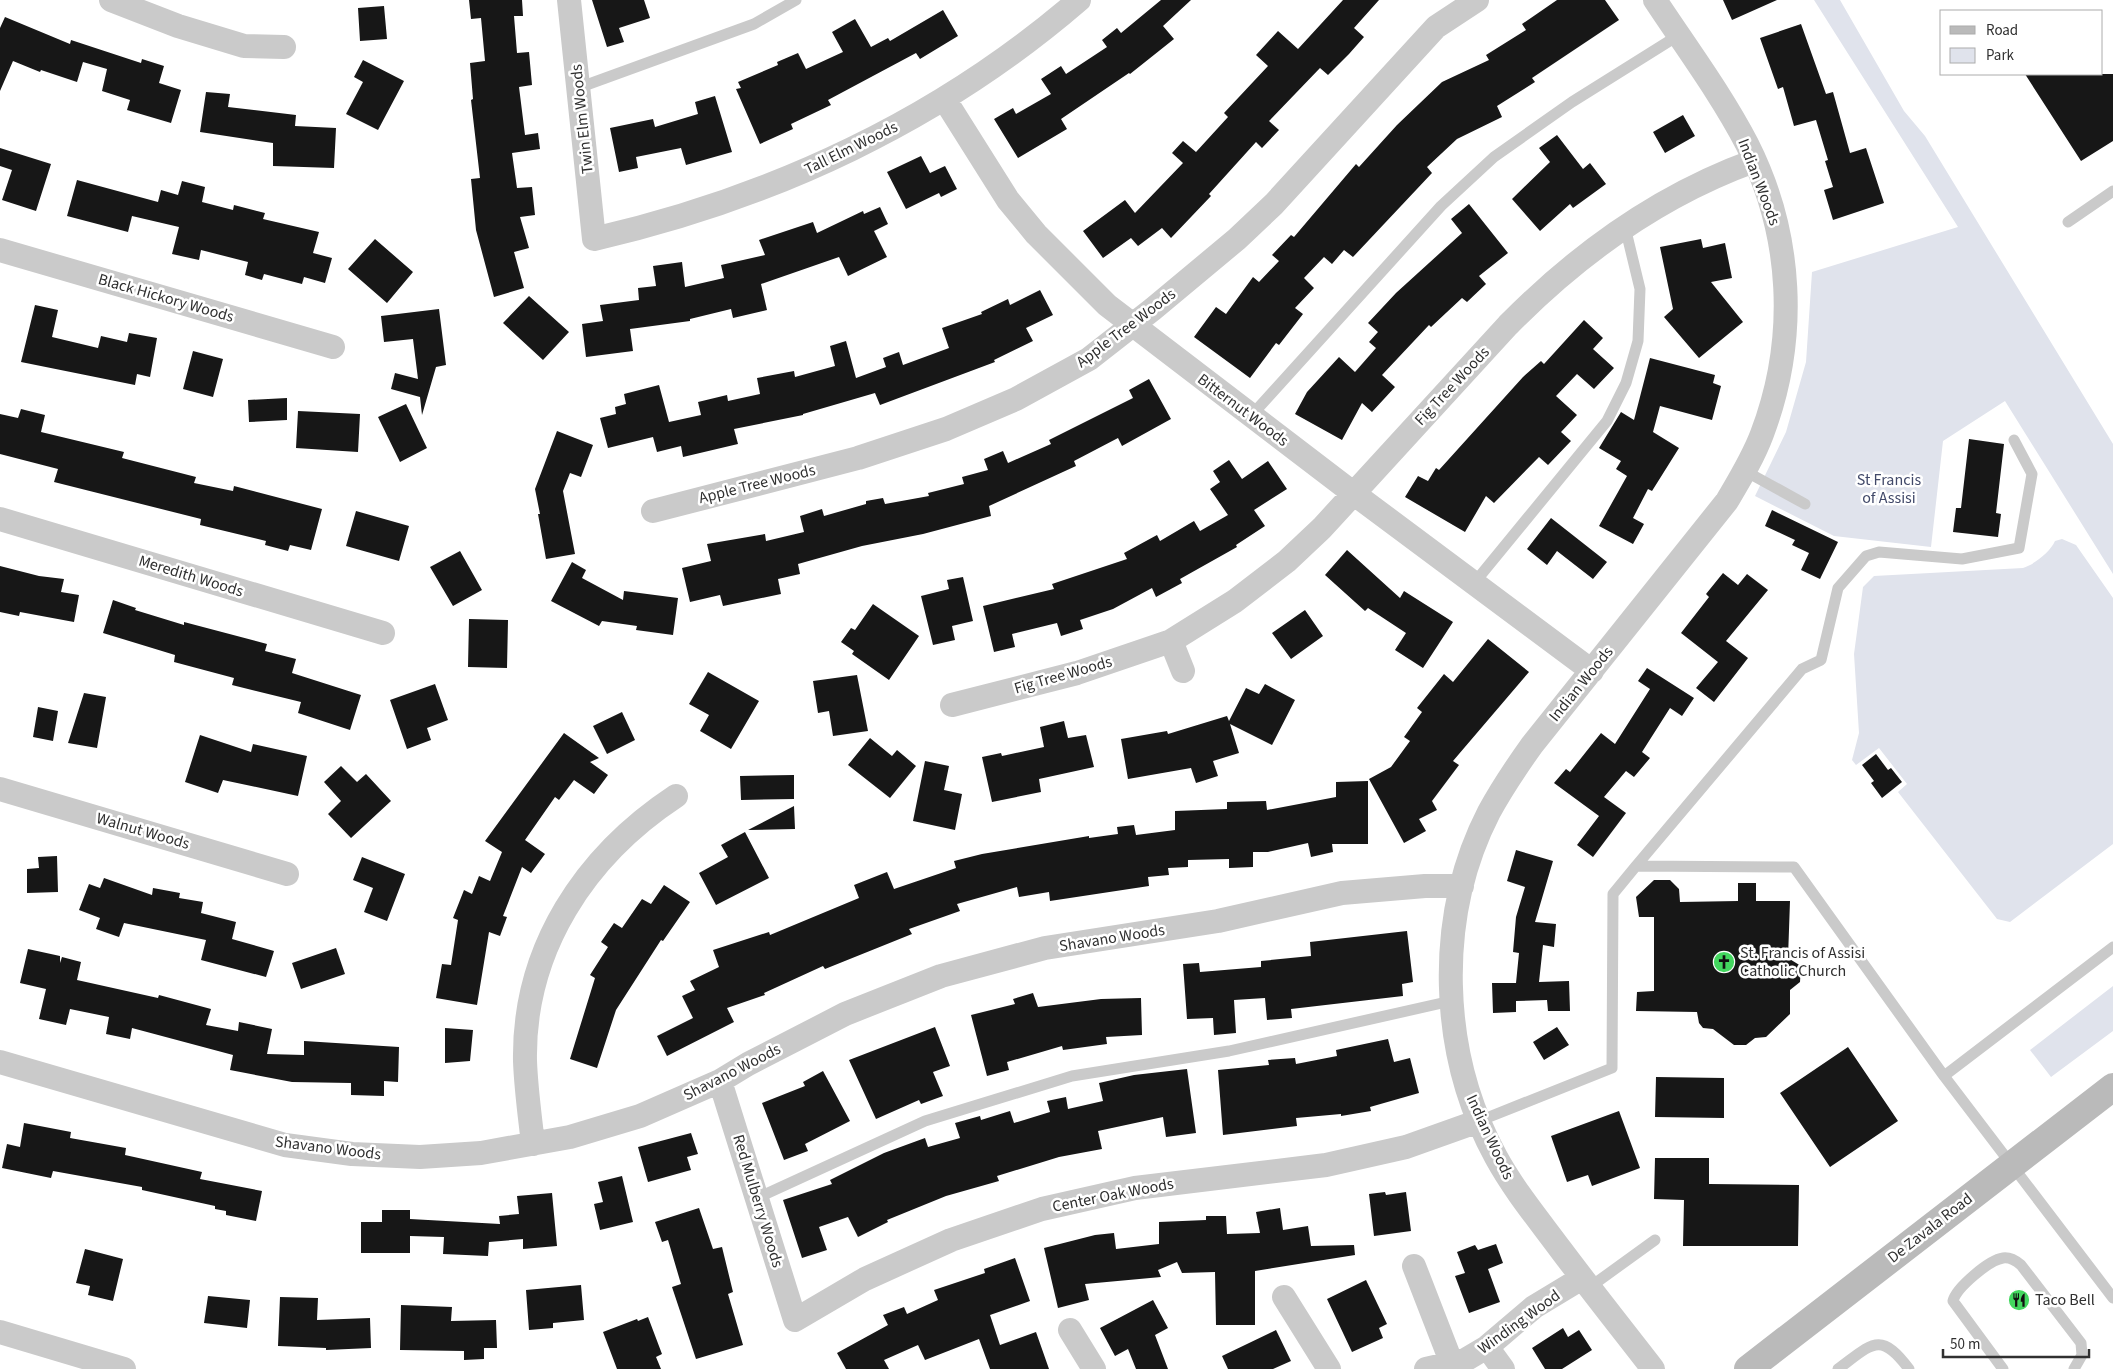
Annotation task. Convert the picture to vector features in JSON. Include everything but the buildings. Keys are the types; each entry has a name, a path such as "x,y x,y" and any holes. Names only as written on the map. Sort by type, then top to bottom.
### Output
{"main road":[{"name":"De Zavala Road","path":"1748,1369 2113,1087"}],"street":[{"path":"111,0 178,26 244,46 284,47"},
{"name":"Twin Elm Woods","path":"569,0 594,239"},
{"name":"Tall Elm Woods","path":"594,239 740,198 848,153 945,100 1039,35 1079,0"},
{"name":"Apple Tree Woods","path":"654,510 858,458 946,429 1016,399 1089,359 1131,325 1154,310 1237,239 1274,204 1436,27 1477,0"},
{"name":"Indian Woods","path":"1653,1369 1515,1190 1495,1156 1479,1121 1465,1080 1456,1041 1451,1001 1451,961 1454,921 1462,886 1473,849 1489,812 1509,778 1532,745 1705,531 1727,501 1745,471 1762,435 1774,399 1782,363 1786,326 1786,288 1781,242 1775,214 1754,161 1730,114 1656,0"},
{"name":"Bitternut Woods","path":"945,100 1008,200 1036,234 1107,305 1353,493 1592,671"},
{"name":"Fig Tree Woods","path":"952,705 1077,674 1171,640 1235,601 1287,561 1322,528 1534,299 1582,258 1625,227 1688,188 1754,161"},
{"name":"Black Hickory Woods","path":"0,250 333,347"},
{"name":"Meredith Woods","path":"0,519 383,633"},
{"path":"1171,640 1183,671"},
{"name":"Walnut Woods","path":"0,789 287,874"},
{"path":"533,1144 525,1060 527,1028 531,997 551,936 582,881 602,856 631,829 676,796"},
{"name":"Shavano Woods","path":"0,1062 285,1145 352,1154 420,1156 480,1153 570,1137 640,1116 720,1081 845,1014 941,976 1046,948 1218,921 1342,893 1425,886 1462,886"},
{"name":"Red Mulberry Woods","path":"720,1081 795,1320"},
{"name":"Center Oak Woods","path":"795,1320 865,1279 951,1240 1042,1209 1134,1188 1326,1165 1406,1146 1479,1121"},
{"path":"1414,1266 1452,1364"},
{"name":"Winding Wood","path":"1426,1369 1465,1360 1488,1347 1534,1306 1586,1283"},
{"path":"1284,1297 1329,1369"},
{"path":"1070,1330 1094,1369"},
{"path":"0,1332 124,1369"},
{"path":"1488,1347 1503,1369"}],"lane":[{"path":"578,88 754,24 796,0"},
{"path":"1251,416 1441,206 1494,158 1572,102 1678,35"},
{"path":"2068,222 2113,191"},
{"path":"1475,582 1607,421 1626,383 1638,341 1640,289 1625,227"},
{"path":"1479,1121 1612,1068 1613,894 1802,669 1821,660 1838,588 1866,556 1879,552 1962,559 2019,548 2032,474 2014,440"},
{"path":"1745,471 1806,504"},
{"path":"1636,866 1794,867 1944,1076 2113,1298"},
{"path":"1944,1076 2113,946"},
{"path":"757,1198 925,1121 1072,1076 1229,1051 1451,1001"},
{"path":"1586,1283 1655,1240"},
{"path":"2003,1369 1953,1301 1955,1292 1993,1261 2012,1258 2021,1264 2081,1343 2082,1355 2074,1369"},
{"path":"1838,1369 1870,1345 1884,1344 1896,1352 1909,1369"}],"green space":[{"name":"St Francis of Assisi","path":"1814,0 1840,0 1904,111 1925,136 2113,444 2113,574 2005,401 1943,441 1931,547 1834,536 1755,496 1786,432 1806,362 1812,272 1958,227"},
{"path":"2062,539 2076,545 2113,598 2113,844 2010,922 1997,919 1898,792 1907,784 1879,748 1856,765 1852,760 1859,733 1854,654 1863,587 1874,576 2023,568 2042,557 2055,541"},
{"path":"2113,986 2113,1031 2051,1077 2030,1050"}],"place":[{"name":"St. Francis of Assisi Catholic Church","path":"1724,962"},
{"name":"Taco Bell","path":"2019,1300"}]}
